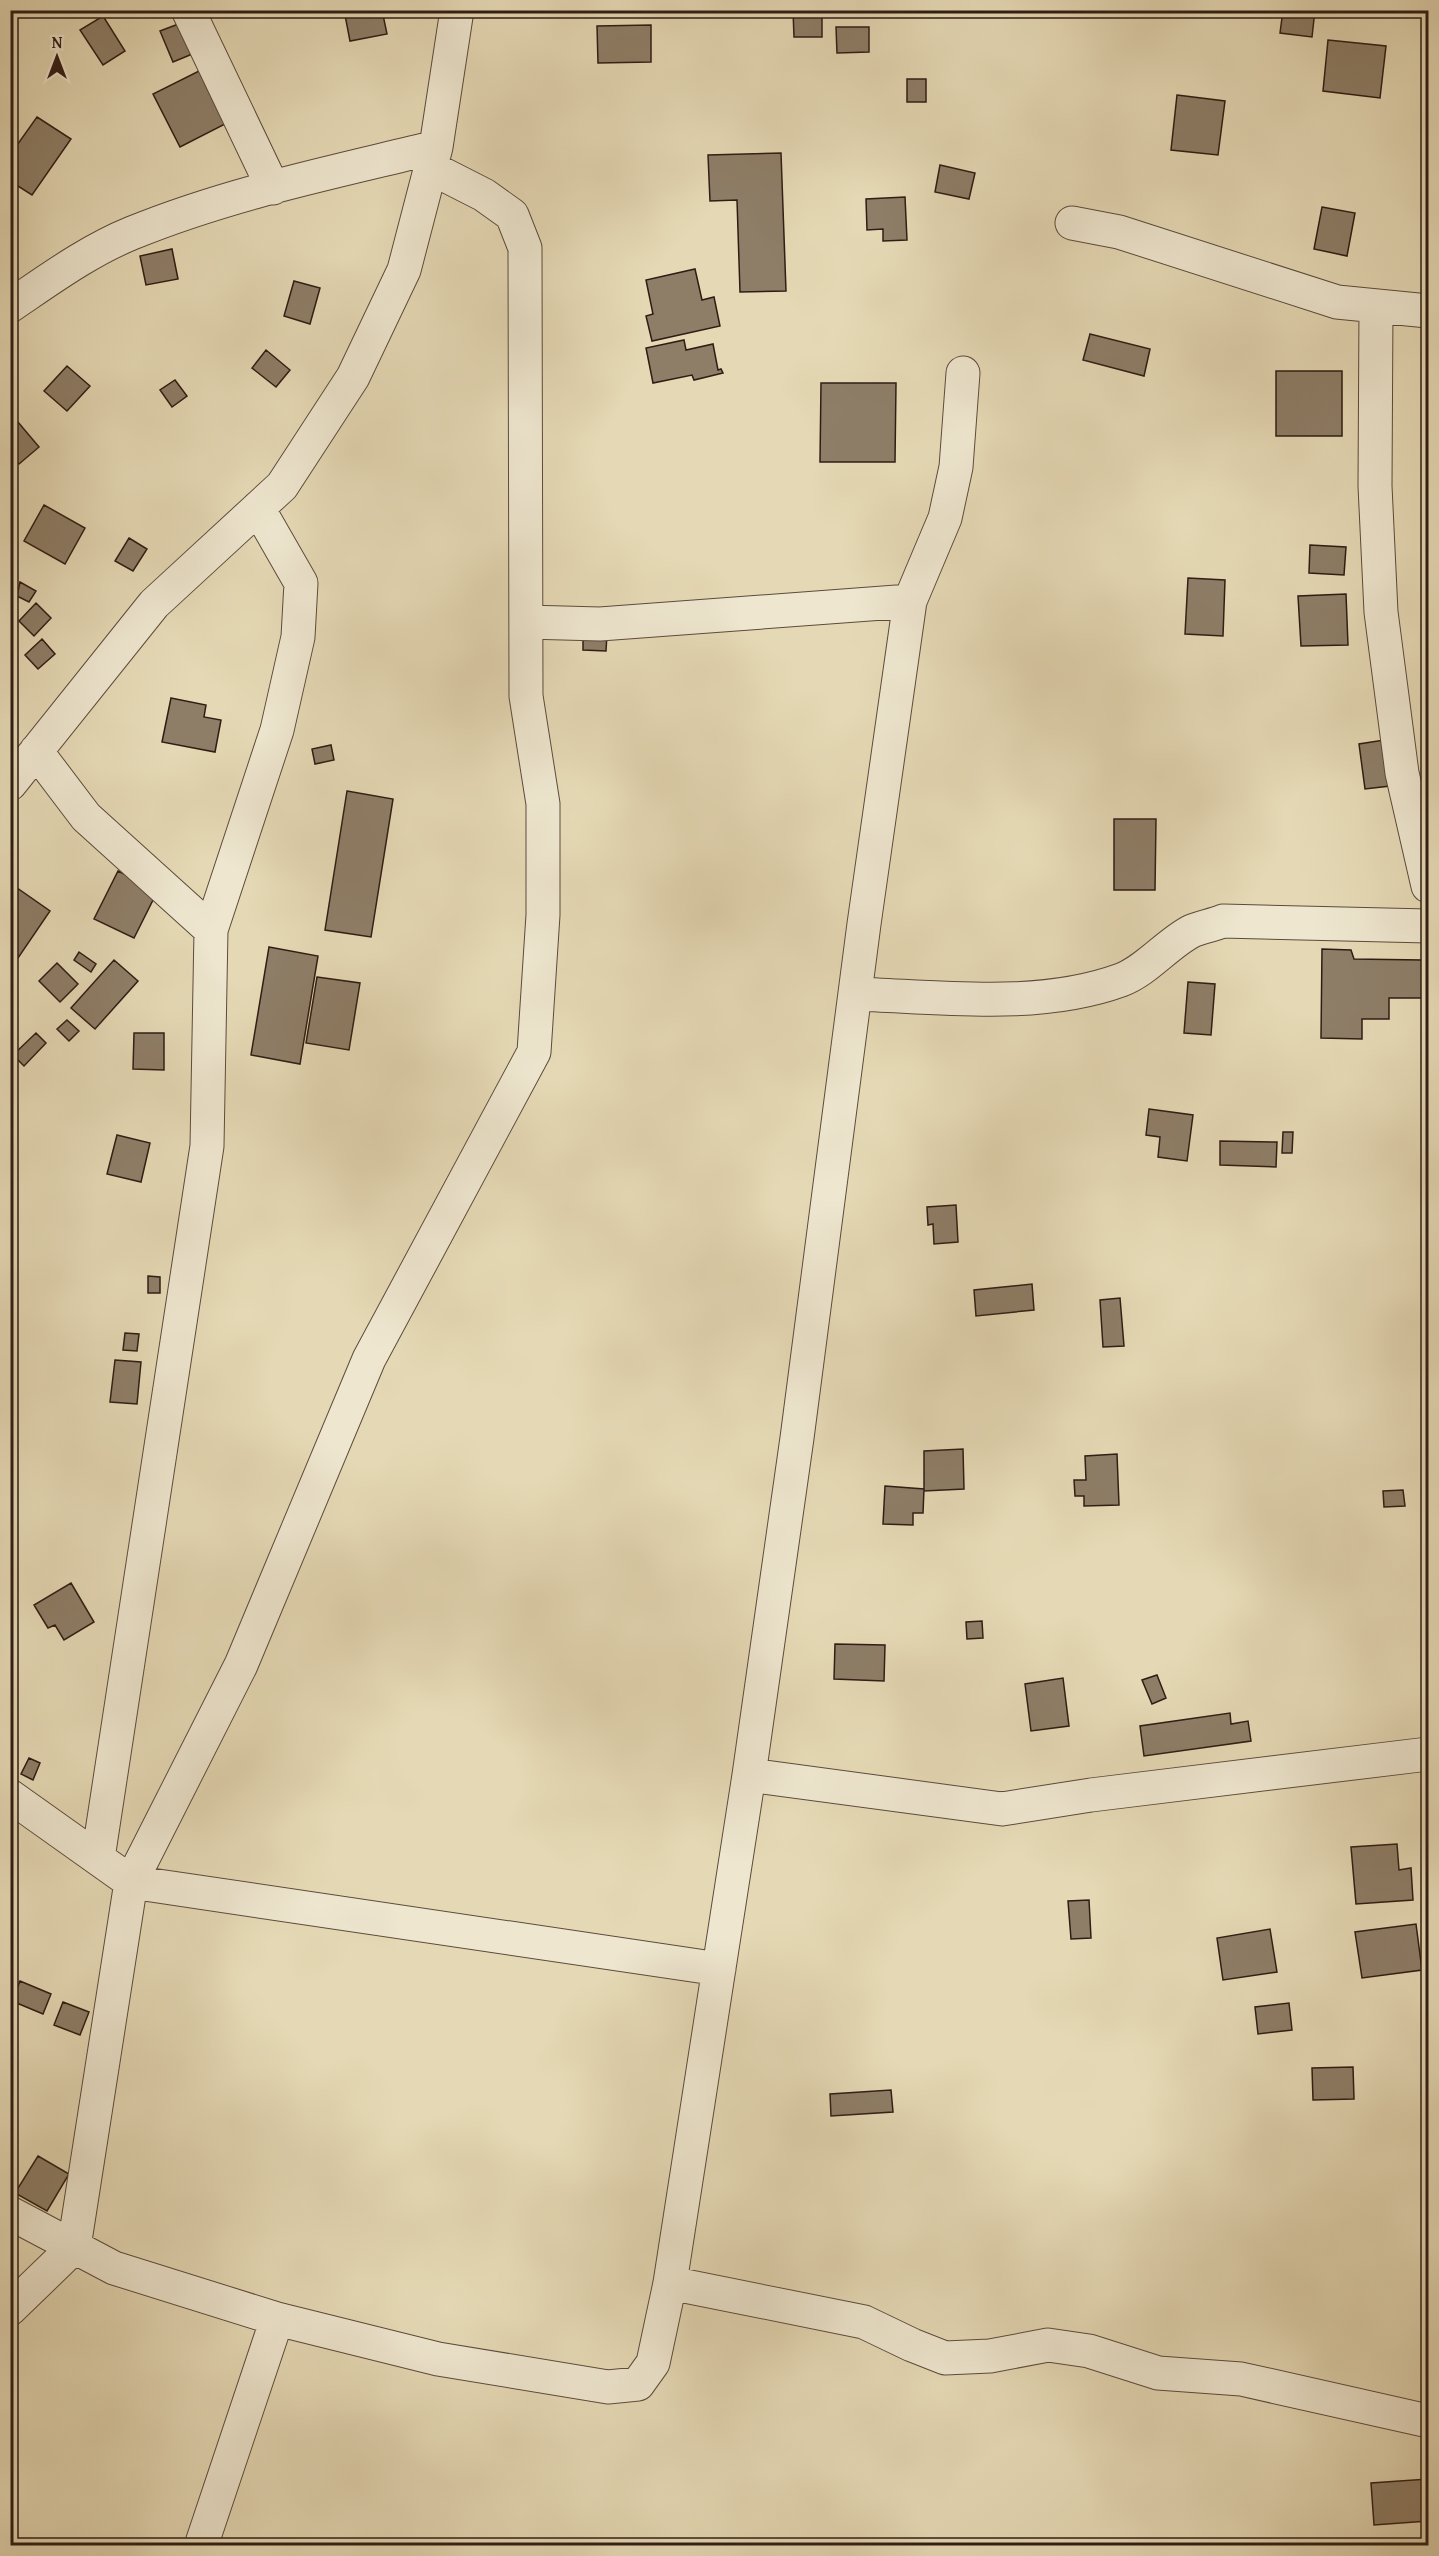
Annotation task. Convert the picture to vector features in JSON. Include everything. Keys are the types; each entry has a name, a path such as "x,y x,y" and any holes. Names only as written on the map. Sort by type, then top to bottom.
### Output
{"street":[{"path":"188,10 273,188"},
{"path":"10,784 154,604 282,486 353,376 404,270 434,157 457,10"},
{"path":"10,306 75,262 131,234 215,202 273,188 434,157 512,214 525,248 526,696 543,804 543,915 534,1052 369,1359 241,1665 131,1882 74,2247 10,2309"},
{"path":"1072,224 1119,232 1337,302 1428,311"},
{"path":"1376,307 1375,486 1381,612 1401,773 1418,799 1428,886"},
{"path":"10,2213 114,2268 277,2319 438,2359 608,2387 638,2384 653,2363 670,2283 749,1775 910,601 945,518 956,467 963,373"},
{"path":"98,1858 207,1146 210,930 277,730 298,637 301,583 258,508"},
{"path":"526,622 600,624 910,601"},
{"path":"36,751 86,817 210,930"},
{"path":"855,994 1017,998 1064,995 1124,979 1193,931 1223,921 1428,926"},
{"path":"749,1775 1002,1809 1091,1795 1428,1754"},
{"path":"10,1796 131,1882 719,1969"},
{"path":"670,2283 864,2322 945,2358 990,2356 1048,2345 1089,2351 1158,2373 1241,2379 1428,2421"},
{"path":"201,2546 277,2319"}],"building":[{"path":"344,10 382,10 387,34 350,41"},
{"path":"793,10 822,10 822,37 794,37"},
{"path":"1283,10 1315,10 1312,37 1280,33"},
{"path":"103,16 125,51 103,65 80,30"},
{"path":"189,20 202,50 173,62 160,31"},
{"path":"651,25 651,62 598,63 597,26"},
{"path":"836,27 869,27 869,52 837,53"},
{"path":"1328,40 1386,46 1380,98 1323,91"},
{"path":"205,68 231,121 180,147 153,94"},
{"path":"907,79 926,79 926,102 907,102"},
{"path":"1177,95 1225,101 1218,155 1171,150"},
{"path":"37,117 71,139 32,195 10,181 10,155"},
{"path":"781,153 786,291 740,292 737,200 710,201 708,155"},
{"path":"940,165 975,173 969,199 935,192"},
{"path":"905,197 907,240 883,241 883,229 867,230 866,199"},
{"path":"1322,207 1355,213 1347,256 1314,249"},
{"path":"172,249 178,279 146,285 140,256"},
{"path":"695,269 702,300 714,297 720,326 652,341 646,316 653,314 646,280"},
{"path":"294,281 320,288 310,324 284,316"},
{"path":"1090,334 1150,349 1144,376 1083,360"},
{"path":"684,340 686,350 713,344 718,370 721,369 723,373 694,380 692,375 653,383 646,348"},
{"path":"266,350 290,370 276,387 252,368"},
{"path":"67,366 90,386 67,411 44,391"},
{"path":"1276,371 1342,371 1342,436 1276,436"},
{"path":"175,380 187,396 172,407 160,390"},
{"path":"821,383 896,383 895,462 820,462"},
{"path":"12,415 39,447 19,464 10,455"},
{"path":"44,505 85,528 65,564 24,541"},
{"path":"129,538 147,549 133,571 115,561"},
{"path":"1310,545 1346,547 1344,575 1309,573"},
{"path":"1188,578 1225,580 1223,636 1185,634"},
{"path":"20,582 36,591 29,602 17,596"},
{"path":"1346,594 1348,645 1301,646 1298,596"},
{"path":"36,603 51,618 34,636 19,621"},
{"path":"583,632 607,634 606,651 583,650"},
{"path":"42,639 55,654 38,669 25,655"},
{"path":"171,698 206,705 204,717 221,720 215,752 162,742"},
{"path":"1384,740 1390,786 1365,789 1359,744"},
{"path":"331,745 334,760 315,764 312,749"},
{"path":"347,791 393,799 371,937 325,930"},
{"path":"1114,819 1156,819 1155,890 1114,890"},
{"path":"118,871 158,890 134,938 94,919"},
{"path":"10,883 50,911 18,958 10,953"},
{"path":"269,947 318,956 300,1064 251,1055"},
{"path":"1322,949 1351,950 1354,959 1422,960 1422,998 1389,998 1389,1019 1362,1019 1362,1039 1321,1038"},
{"path":"79,952 96,964 91,972 74,960"},
{"path":"114,960 138,981 95,1029 71,1008"},
{"path":"57,963 78,984 60,1002 39,981"},
{"path":"317,977 360,983 349,1050 306,1043"},
{"path":"1188,982 1215,984 1211,1035 1184,1033"},
{"path":"67,1020 79,1031 69,1041 57,1029"},
{"path":"36,1033 46,1043 24,1066 13,1055"},
{"path":"134,1033 164,1033 164,1070 133,1069"},
{"path":"1149,1109 1193,1115 1187,1161 1158,1157 1160,1137 1146,1135"},
{"path":"1283,1132 1293,1132 1292,1153 1282,1153"},
{"path":"117,1135 150,1143 141,1182 107,1174"},
{"path":"1220,1141 1277,1142 1276,1167 1220,1165"},
{"path":"956,1205 958,1242 934,1244 933,1224 928,1225 927,1207"},
{"path":"148,1276 160,1277 160,1293 148,1293"},
{"path":"1032,1284 1034,1310 976,1316 974,1290"},
{"path":"1120,1298 1124,1346 1103,1347 1100,1300"},
{"path":"125,1333 139,1334 137,1351 123,1350"},
{"path":"115,1360 141,1362 137,1404 110,1402"},
{"path":"963,1449 964,1489 924,1491 924,1451"},
{"path":"1117,1454 1119,1505 1084,1506 1084,1496 1075,1496 1074,1480 1086,1480 1085,1456"},
{"path":"885,1486 924,1489 923,1513 913,1513 913,1525 883,1524"},
{"path":"1403,1490 1405,1506 1384,1507 1383,1491"},
{"path":"71,1583 94,1622 64,1640 55,1625 48,1628 34,1605"},
{"path":"982,1621 983,1638 967,1639 966,1622"},
{"path":"835,1644 885,1645 884,1681 834,1679"},
{"path":"1157,1675 1166,1698 1152,1704 1142,1680"},
{"path":"1063,1678 1069,1726 1031,1731 1025,1684"},
{"path":"1230,1713 1231,1724 1248,1721 1251,1741 1144,1756 1140,1726"},
{"path":"29,1758 40,1763 33,1780 21,1774"},
{"path":"1397,1844 1399,1870 1411,1868 1413,1900 1356,1904 1351,1847"},
{"path":"1089,1900 1091,1938 1071,1939 1068,1901"},
{"path":"1416,1924 1422,1970 1362,1978 1355,1932"},
{"path":"1270,1929 1277,1972 1223,1980 1217,1938"},
{"path":"20,1981 51,1994 43,2014 12,2001"},
{"path":"63,2002 89,2012 80,2035 54,2025"},
{"path":"1289,2003 1292,2030 1258,2034 1255,2007"},
{"path":"1353,2067 1354,2099 1313,2100 1312,2068"},
{"path":"891,2090 893,2112 831,2116 830,2094"},
{"path":"38,2156 69,2174 47,2211 15,2193"},
{"path":"1428,2479 1428,2521 1374,2525 1371,2483"}]}
